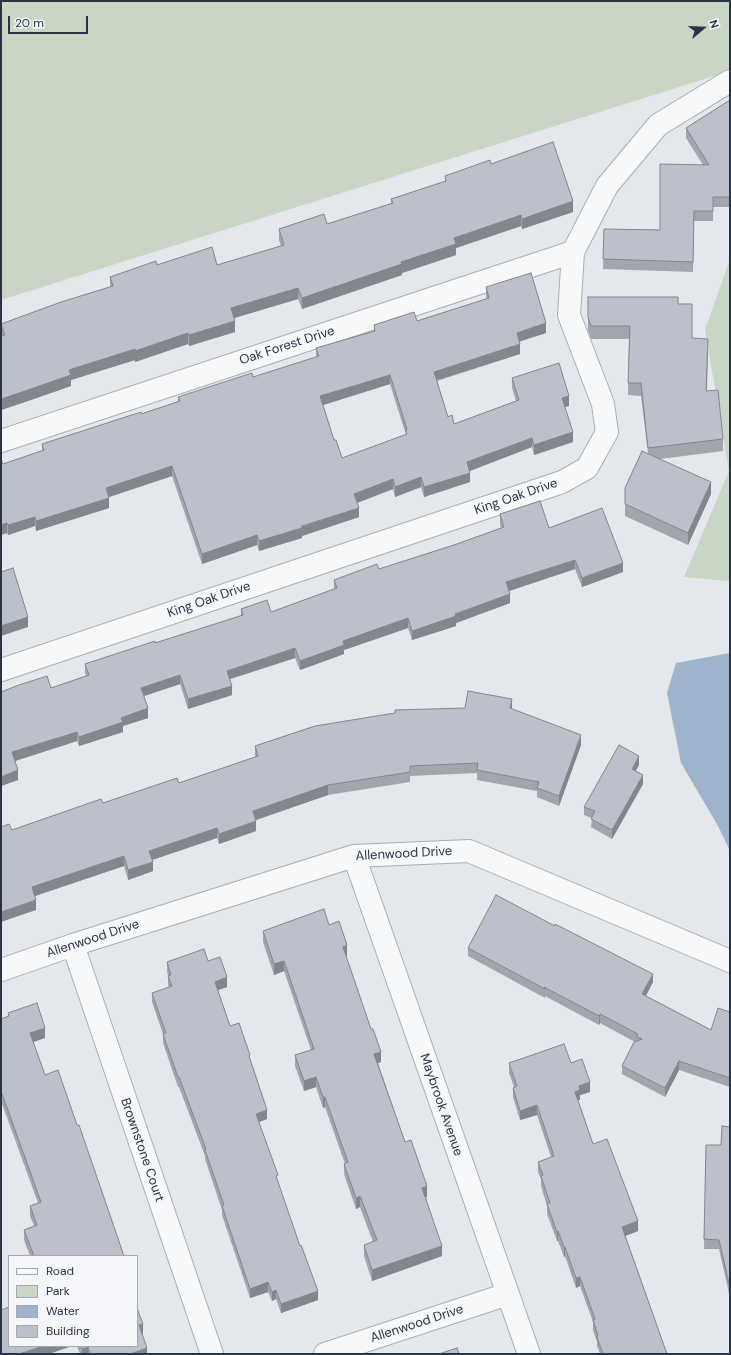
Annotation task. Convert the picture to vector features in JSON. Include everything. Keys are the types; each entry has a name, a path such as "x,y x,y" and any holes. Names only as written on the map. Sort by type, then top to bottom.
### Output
{"street":[{"name":"King Oak Drive","path":"1,670 562,482 587,468 607,432 603,404 569,315 573,252 607,186 658,125 730,81"},
{"name":"Oak Forest Drive","path":"1,441 573,252"},
{"name":"Allenwood Drive","path":"1,970 72,945 354,856 469,851 730,961"},
{"name":"Maybrook Avenue","path":"354,856 529,1354"},
{"name":"Brownstone Court","path":"72,945 212,1354"},
{"name":"Allenwood Drive","path":"325,1354 508,1294"}],"green space":[{"path":"1,1 730,1 730,71 1,300"},
{"path":"730,259 730,581 684,577 729,471 705,330"}],"water":[{"path":"730,653 730,851 718,826 681,763 667,693 676,663"}],"building":[{"path":"730,100 730,197 713,197 713,211 694,211 693,262 603,259 604,229 660,230 660,164 709,165 686,128"},
{"path":"553,142 573,201 522,219 521,215 454,238 456,244 401,262 402,264 302,298 298,288 231,308 235,321 189,335 188,333 135,351 135,349 69,370 71,375 1,399 1,336 5,335 1,324 61,302 113,286 110,277 156,261 157,265 212,247 217,265 284,245 279,229 324,214 327,224 393,203 391,199 446,181 445,176 490,160 491,164"},
{"path":"531,273 546,323 517,333 520,344 434,372 448,417 452,415 454,424 519,400 512,378 559,363 569,396 562,398 573,432 534,445 532,438 467,462 470,473 424,487 421,477 395,487 393,479 354,494 359,508 259,541 257,535 202,554 172,466 106,488 109,498 36,521 35,517 8,525 7,523 1,525 1,459 3,464 44,450 42,444 180,401 178,397 252,373 253,377 319,356 316,348 375,331 374,325 414,312 417,321 489,298 486,287","holes":["390,375 407,429 407,434 342,458 336,440 334,440 320,396"]},
{"path":"588,297 678,297 678,304 692,304 692,338 708,339 706,391 718,390 723,439 648,448 641,383 628,383 630,326 591,326 588,317"},
{"path":"642,451 711,482 688,533 625,504 625,488"},
{"path":"540,501 549,528 602,508 623,563 582,578 575,560 506,582 510,594 455,614 456,616 412,631 408,618 343,641 344,645 300,661 295,648 227,671 232,686 188,699 180,675 141,688 148,708 121,718 123,722 79,737 77,732 12,752 18,770 1,777 1,692 47,676 51,688 89,675 85,664 155,641 155,643 243,615 241,609 267,600 271,612 337,588 334,580 377,564 379,569 504,527 500,514"},
{"path":"13,568 28,617 1,626 1,572"},
{"path":"468,691 512,699 510,708 581,735 559,796 537,788 539,782 477,770 478,763 410,766 410,772 328,785 253,811 256,821 219,834 217,828 149,851 153,862 128,870 124,856 32,887 36,900 1,912 1,827 9,824 12,830 101,799 103,803 177,778 179,783 258,756 255,746 315,726 395,713 395,710 465,708"},
{"path":"619,745 639,756 632,769 643,775 612,830 591,819 595,811 584,807"},
{"path":"496,895 653,974 642,994 711,1030 718,1008 730,1012 730,1078 679,1061 665,1088 622,1066 634,1042 642,1039 637,1037 638,1034 600,1014 599,1016 544,987 545,989 468,948"},
{"path":"324,909 329,925 339,921 347,945 343,947 371,1029 373,1029 381,1052 374,1054 405,1142 411,1140 427,1186 422,1188 442,1246 372,1270 364,1245 377,1240 360,1196 356,1198 344,1164 348,1162 325,1097 323,1097 316,1077 304,1081 295,1055 314,1049 284,961 274,964 263,931"},
{"path":"204,949 208,961 220,957 227,977 215,982 230,1026 239,1023 250,1055 249,1056 267,1110 256,1114 278,1175 276,1176 300,1246 301,1245 318,1291 281,1304 276,1290 272,1292 268,1282 250,1289 222,1206 224,1205 205,1150 206,1149 163,1034 166,1033 152,993 172,986 168,976 171,975 167,962"},
{"path":"37,1003 45,1028 30,1033 45,1075 58,1070 77,1125 79,1125 124,1255 34,1255 24,1230 37,1225 30,1206 41,1202 1,1091 1,1019 9,1016 8,1013"},
{"path":"564,1044 571,1063 582,1059 590,1082 579,1086 580,1090 575,1092 593,1144 607,1139 638,1221 622,1227 667,1354 603,1354 593,1320 595,1319 580,1277 576,1278 547,1204 550,1203 538,1162 554,1156 537,1105 520,1111 513,1088 517,1086 509,1063"},
{"path":"722,1126 730,1127 730,1288 719,1240 704,1239 706,1145 721,1145"},
{"path":"8,1307 8,1347 40,1347 19,1354 1,1354 1,1310"},
{"path":"138,1311 143,1324 139,1325 147,1348 130,1354 90,1354 88,1347 138,1347"},
{"path":"457,1348 459,1354 439,1354"}]}
